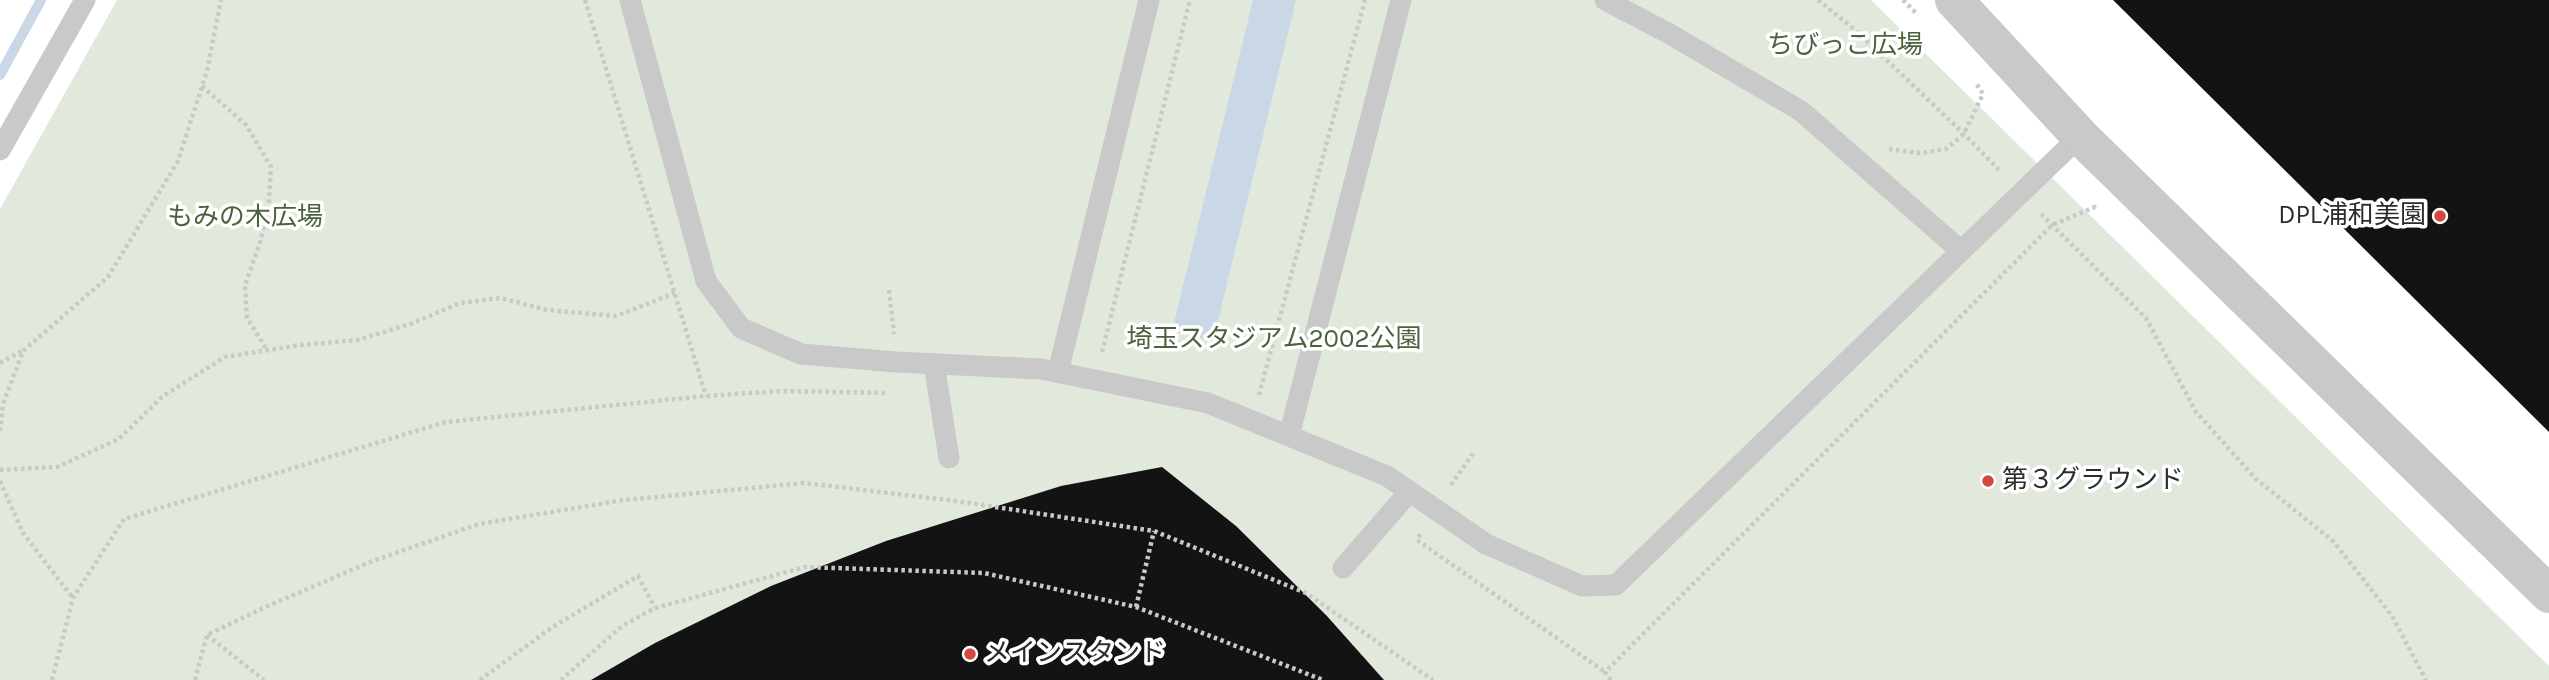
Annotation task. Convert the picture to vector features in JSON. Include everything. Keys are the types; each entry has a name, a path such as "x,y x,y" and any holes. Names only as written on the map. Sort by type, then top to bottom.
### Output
{"street":[{"path":"1954,0 2080,136 2549,594"}],"lane":[{"path":"0,150 85,0"},
{"path":"630,0 706,281 741,328 801,354 1041,369 1208,403 1387,476 1486,544 1582,586 1616,585 2080,136"},
{"path":"1058,372 1149,0"},
{"path":"1289,436 1401,0"},
{"path":"1605,0 1668,33 1801,111 1961,251"},
{"path":"934,364 949,457"},
{"path":"1343,568 1409,492"}],"path":[{"path":"0,363 23,351 108,277 178,161 202,86 221,0"},
{"path":"585,0 706,396"},
{"path":"1095,380 1190,0"},
{"path":"1252,421 1365,0"},
{"path":"1818,0 1854,29 1964,134"},
{"path":"1903,0 1922,19"},
{"path":"1920,153 1945,149 1964,134 1983,94 1971,76"},
{"path":"202,86 246,125 271,167 267,212 260,243 245,285 247,318 267,350"},
{"path":"1605,672 2052,225 2095,207 2105,217"},
{"path":"2052,225 2146,318 2196,412 2247,470 2333,541 2392,616 2426,680"},
{"path":"0,470 57,467 119,439 163,396 225,358 300,345 358,340 413,323 460,303 501,298 547,310 616,316 676,293"},
{"path":"0,431 3,404 23,351"},
{"path":"52,680 73,598 124,519 446,422 780,391 891,394"},
{"path":"0,481 23,533 73,598"},
{"path":"195,680 207,635 370,562 479,524 624,500 804,483 956,500 1154,531 1306,593 1433,680"},
{"path":"1136,607 1154,531"},
{"path":"1417,540 1605,672 1611,680"},
{"path":"561,680 622,626 655,608 805,567 984,573 1136,607 1323,680"},
{"path":"480,680 551,628 638,576 655,608"},
{"path":"207,635 264,680"}],"green space":[{"name":"埼玉スタジアム2002公園","path":"117,0 1871,0 2549,666 2549,680 0,680 0,209"}],"water":[{"path":"1253,0 1296,0 1213,341 1172,331"}],"building":[{"name":"DPL浦和美園","path":"2113,0 2549,0 2549,432"},
{"path":"1162,467 1236,526 1326,615 1384,680 591,680 655,643 771,586 886,541 1061,486"}],"waterway":[{"path":"0,75 41,0"}],"place":[{"name":"DPL浦和美園","path":"2440,216"},
{"name":"第３グラウンド","path":"1988,481"},
{"name":"メインスタンド","path":"970,654"}],"park label":[{"name":"ちびっこ広場","path":"1845,46"},
{"name":"もみの木広場","path":"245,218"}]}
